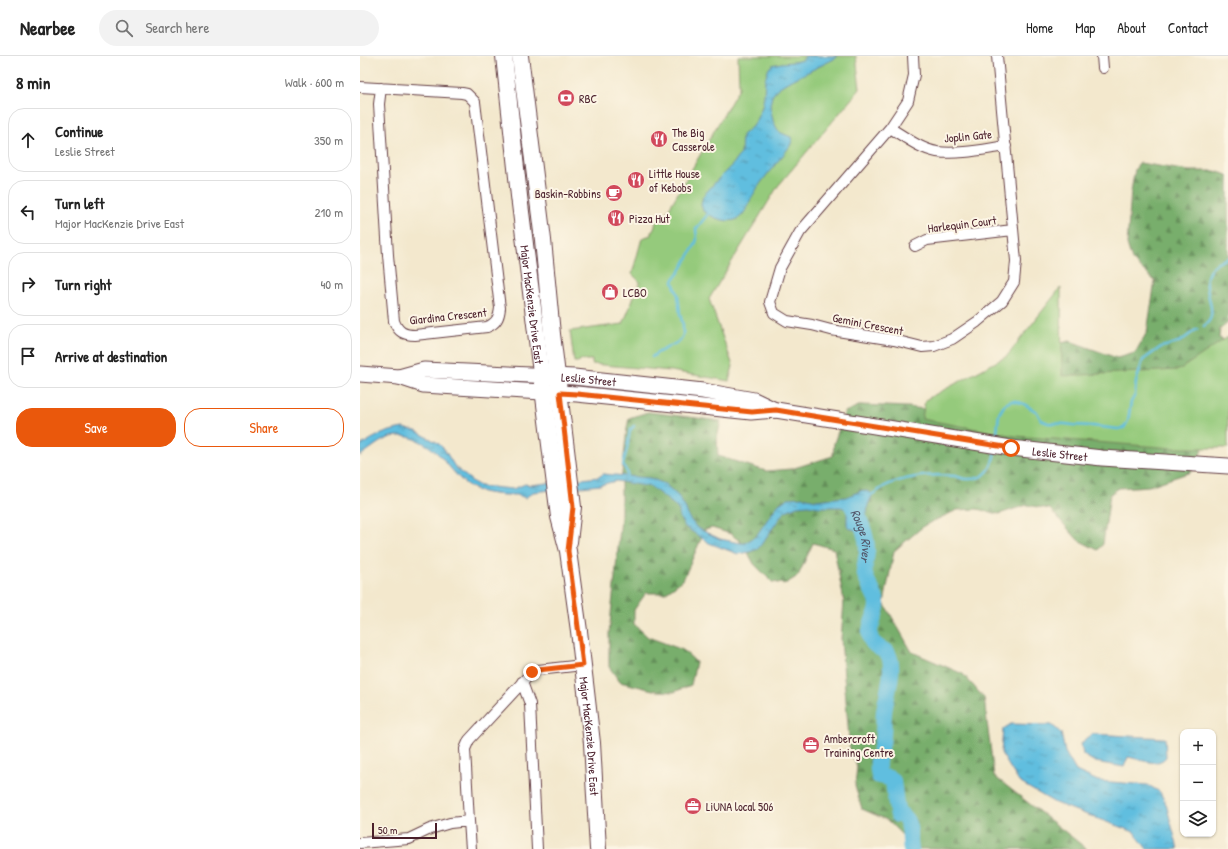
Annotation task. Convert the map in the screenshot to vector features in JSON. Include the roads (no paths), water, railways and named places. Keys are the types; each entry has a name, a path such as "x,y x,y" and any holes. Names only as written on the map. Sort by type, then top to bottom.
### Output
{"main road":[{"name":"Major MacKenzie Drive East","path":"504,56 559,517 568,551 583,665 592,743 598,849"},
{"name":"Major MacKenzie Drive East","path":"520,56 573,507 568,551"},
{"path":"512,123 528,121"},
{"name":"Leslie Street","path":"399,377 424,370 558,376 703,391 754,400 776,410"},
{"name":"Leslie Street","path":"360,374 399,377 423,385 577,394 752,412 776,410 1011,448 1102,458 1228,466"}],"street":[{"name":"Gemini Crescent","path":"913,56 914,75 908,101 890,128 800,232 780,268 770,302 774,313 787,321 894,340 922,347 934,346 952,339 977,322 1002,301 1014,282 1016,261 997,56"},
{"path":"1102,56 1102,68"},
{"name":"Giardina Crescent","path":"360,86 462,93 467,94 475,102 500,308 497,321 493,324 415,335 401,333 397,328 394,321 388,255 379,104 381,88"},
{"name":"Joplin Gate","path":"890,128 920,146 936,152 951,153 1006,146"},
{"name":"Harlequin Court","path":"915,246 928,240 1013,230"},
{"path":"471,849 465,749 469,740 532,672 583,665"},
{"path":"522,682 530,704 537,849"},
{"path":"360,843 409,844 430,829 450,822 469,821"}],"water":[{"path":"805,56 837,56 834,59 786,83 778,88 772,96 770,105 773,121 779,132 791,137 792,141 790,146 759,185 741,217 735,220 727,221 718,219 706,213 703,211 701,204 703,196 741,154 742,135 754,125 762,107 765,79 769,68 772,65 803,60"},
{"name":"Rouge River","path":"403,428 416,431 438,443 444,449 455,467 480,486 513,489 525,484 530,485 599,477 603,474 650,478 665,484 679,497 689,518 697,528 720,539 740,543 745,543 756,536 779,504 788,498 803,497 816,500 846,497 863,490 871,493 872,496 868,505 867,513 862,521 859,531 848,528 846,509 841,507 819,507 808,505 797,506 784,512 758,549 738,554 709,543 685,527 679,516 679,511 673,504 651,487 616,481 600,485 533,492 525,498 516,495 491,494 474,489 460,479 436,452 416,439 401,436 386,439 376,444 360,456 360,446 381,434"},
{"path":"1011,724 1052,725 1061,733 1065,752 1076,771 1098,781 1148,785 1160,792 1166,804 1178,849 1147,849 1134,832 1055,803 1019,782 1001,753 1003,729"},
{"path":"1093,734 1165,738 1166,757 1158,762 1153,762 1128,757 1124,767 1095,762 1083,755 1081,744 1086,738"}],"waterway":[{"path":"652,357 678,342 683,335 683,325 678,295 673,282 695,245 697,239 696,229 708,214"},
{"path":"1204,326 1210,319 1211,311 1207,283 1208,274 1215,265 1228,258"},
{"path":"996,441 999,414 1005,404 1011,401 1024,404 1037,412 1041,420 1048,423 1118,429 1124,428 1128,421 1131,402 1135,395 1136,382 1143,360 1161,347 1181,341 1197,329"},
{"path":"626,480 627,472 623,465 630,430 634,426"},
{"path":"869,496 889,484 916,477 929,475 947,475 967,479 980,477 984,475 991,467 995,450"},
{"name":"Rouge River","path":"851,504 860,520 866,538 867,550 864,569 865,575 877,603 876,612 870,628 870,636 872,642 876,646 887,652 891,665 890,681 884,712 883,739 878,762 878,771 879,776 889,778 893,781 898,815 902,815 908,823 911,849"}],"place":[{"name":"RBC","path":"566,98"},
{"name":"The Big Casserole","path":"659,139"},
{"name":"Little House of Kebobs","path":"636,180"},
{"name":"Baskin-Robbins","path":"614,193"},
{"name":"Pizza Hut","path":"616,218"},
{"name":"LCBO","path":"610,292"},
{"name":"Ambercroft Training Centre","path":"811,745"},
{"name":"LiUNA local 506","path":"693,806"}]}
